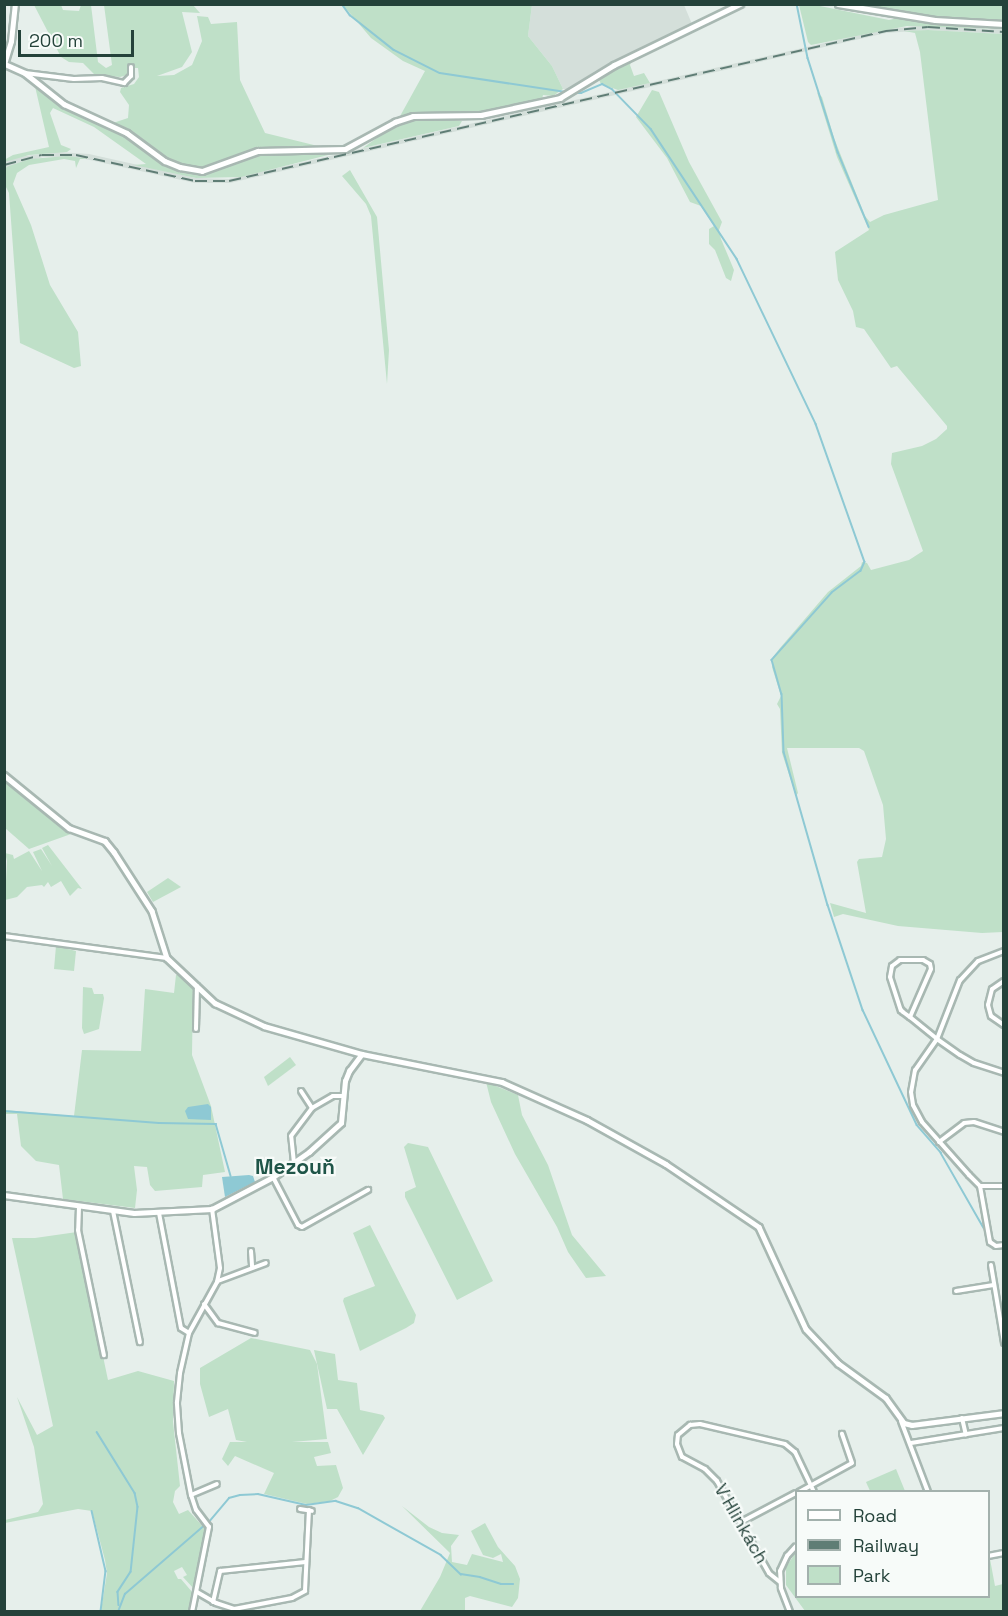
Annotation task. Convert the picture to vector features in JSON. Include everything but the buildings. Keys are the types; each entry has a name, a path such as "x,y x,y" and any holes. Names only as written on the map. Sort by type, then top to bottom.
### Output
{"main road":[{"path":"5,64 11,41 15,4"}],"street":[{"path":"5,64 25,73 64,104 112,125 165,161 180,167 202,171 211,170 247,154 270,150 336,151 357,144 395,122 413,116 481,115 560,98 614,65 740,4"},
{"path":"838,4 935,20 1004,24"},
{"path":"25,73 74,79 102,78 124,83 131,76 131,67"},
{"path":"4,775 69,828 105,841 152,911 167,958 215,1003 248,1020 362,1054 502,1082 587,1120 666,1164 759,1227 801,1322 823,1349 886,1398 901,1420 928,1490"},
{"path":"4,936 167,958"},
{"path":"1004,951 978,961 964,975 937,1039 918,1064 911,1092 918,1118 980,1186 990,1242 996,1246 1004,1245"},
{"path":"910,1017 931,969 930,964 923,960 900,960 890,970 900,1007 910,1017 937,1039 974,1064 1004,1073"},
{"path":"1004,981 992,989 988,1005 992,1016 1004,1025"},
{"path":"196,1029 197,986"},
{"path":"4,1195 113,1211 159,1213 213,1209 273,1177 294,1163 341,1123 342,1096 349,1071 362,1054"},
{"path":"302,1091 312,1108"},
{"path":"294,1163 291,1136 312,1108 333,1096 342,1096"},
{"path":"939,1142 964,1123 974,1122 1004,1132"},
{"path":"273,1177 298,1225 302,1227 368,1190"},
{"path":"980,1186 1004,1186"},
{"path":"79,1207 78,1230 104,1355"},
{"path":"192,1611 209,1527 196,1510 191,1495 177,1418 180,1373 189,1334 217,1282 220,1268 213,1209"},
{"path":"113,1211 140,1342"},
{"path":"159,1213 181,1328 189,1334"},
{"path":"251,1251 252,1267"},
{"path":"217,1282 266,1263"},
{"path":"991,1264 1004,1342"},
{"path":"956,1291 994,1284"},
{"path":"204,1304 218,1323 255,1333"},
{"path":"901,1420 912,1425 1004,1413"},
{"path":"962,1417 966,1435"},
{"name":"V Hlinkách","path":"780,1582 769,1574 714,1476 685,1461 679,1453 678,1435 690,1425 700,1424 785,1444 795,1452 814,1490"},
{"path":"911,1443 1004,1428"},
{"path":"802,1490 852,1463 842,1434"},
{"path":"191,1495 217,1484"},
{"path":"741,1522 795,1494"},
{"path":"197,1592 213,1602 234,1609 300,1594 306,1588 310,1510 300,1509"},
{"path":"790,1611 780,1582 783,1563 795,1547"},
{"path":"213,1602 220,1571 306,1562"}],"shaded area":[{"path":"532,5 684,5 692,24 595,71 569,89 563,89 552,66 528,36"},
{"path":"928,25 1003,29 1003,34 928,30 886,33 230,183 195,183 76,157 43,157 5,168 4,162 18,157 58,152 89,154 196,178 229,179 886,29"}],"green space":[{"path":"34,5 61,5 63,10 79,11 81,5 91,5 98,62 106,68 112,65 104,5 193,5 200,13 182,12 192,52 182,67 157,76 174,75 192,65 202,41 197,16 208,17 211,24 237,22 240,80 265,133 326,148 258,148 202,169 166,159 113,123 128,118 129,105 120,92 121,88 134,84 139,77 138,68 129,68 127,75 120,77 95,75 83,63 69,62 61,57"},
{"path":"343,5 532,5 528,36 552,66 563,89 553,96 543,95 542,99 481,114 417,112 399,118 425,71 403,61 371,38"},
{"path":"799,5 815,5 889,20 897,18 1003,26 1003,29 907,26 811,45 808,42"},
{"path":"852,5 1003,5 1003,21 935,17"},
{"path":"904,31 1003,34 1003,932 982,933 898,926 843,914 834,917 830,903 866,913 857,862 859,859 882,857 886,839 883,805 864,751 859,748 787,748 798,793 796,796 782,753 780,709 777,704 781,696 772,667 773,657 828,592 861,566 862,562 867,563 871,570 909,560 923,551 891,464 892,453 922,446 936,439 947,429 947,426 897,366 891,368 864,329 856,327 853,311 838,280 835,252 869,230 837,157 817,92 822,97 834,138 865,216 870,222 884,215 938,200 920,52 915,33"},
{"path":"632,60 630,65 634,76 644,73 650,83 618,90 601,84 598,78"},
{"path":"34,82 63,107 111,127 164,163 191,173 212,172 259,154 336,153 241,177 196,178 134,165 146,164 94,127 53,108 50,113 61,145 71,149 67,152 29,155 5,162 4,160 13,155 49,147"},
{"path":"652,90 659,92 689,162 722,222 719,230 721,239 734,270 731,281 726,278 715,250 709,244 709,229 714,226 701,206 690,202 667,158 636,117"},
{"path":"422,118 462,121 459,126 363,148 396,124"},
{"path":"67,156 89,159 80,159 76,168 75,161 64,159 29,165 17,173 13,184 31,225 50,285 78,332 81,366 74,368 20,343 9,193 4,183 5,168 9,166 30,159"},
{"path":"350,170 377,217 389,350 387,384 371,216 366,204 342,176"},
{"path":"4,780 71,834 29,849 5,828"},
{"path":"48,845 82,889 78,888 70,896 61,881 51,887 48,882 44,887 42,885 27,887 17,897 5,900 7,861 5,853 13,855 14,859 29,851 42,871 33,852 41,849 52,866 42,848"},
{"path":"168,878 181,887 153,902 147,892"},
{"path":"56,946 76,951 74,971 54,969"},
{"path":"180,974 193,986 192,1055 211,1106 225,1172 203,1175 202,1187 155,1191 150,1185 147,1167 134,1166 137,1190 135,1208 63,1199 59,1165 36,1161 21,1146 17,1114 5,1114 4,1110 74,1116 82,1050 141,1051 145,989 174,993 176,975"},
{"path":"83,987 92,988 94,994 103,994 104,998 99,1029 84,1034 82,1028"},
{"path":"290,1057 296,1065 268,1086 264,1077"},
{"path":"486,1082 518,1095 522,1115 548,1165 572,1235 606,1276 586,1278 568,1252 557,1227 515,1154 491,1102"},
{"path":"408,1143 428,1147 493,1281 457,1300 405,1197 405,1192 416,1187 404,1147"},
{"path":"370,1225 416,1315 414,1323 360,1351 343,1301 344,1298 375,1286 353,1233"},
{"path":"77,1232 108,1380 138,1371 174,1381 173,1422 180,1486 175,1491 173,1502 179,1514 188,1510 206,1530 194,1589 183,1577 187,1575 182,1567 174,1571 178,1579 181,1579 193,1593 190,1611 119,1611 120,1605 118,1611 101,1611 107,1573 92,1511 78,1509 5,1523 5,1520 38,1512 43,1504 34,1447 17,1397 37,1435 53,1426 12,1238 35,1238"},
{"path":"251,1338 310,1350 317,1364 327,1439 292,1442 328,1442 331,1453 314,1457 317,1466 336,1465 343,1488 338,1497 330,1501 307,1504 264,1494 274,1473 235,1456 228,1466 222,1459 230,1442 247,1442 236,1440 228,1409 209,1417 200,1384 200,1368"},
{"path":"314,1350 335,1354 338,1380 357,1383 360,1410 383,1415 385,1418 363,1455 337,1409 327,1409"},
{"path":"896,1469 905,1490 870,1490 866,1482"},
{"path":"402,1506 429,1527 442,1533 459,1535 451,1546 452,1562 467,1565 472,1554 503,1562 501,1554 493,1558 483,1555 471,1531 485,1523 498,1547 515,1566 520,1579 518,1598 512,1607 470,1596 465,1598 465,1611 420,1611 440,1577 450,1553"},
{"path":"795,1554 795,1597 786,1585 786,1567"},
{"path":"990,1559 995,1586 1003,1584 1003,1611 805,1611 796,1598 990,1598"}],"water":[{"path":"208,1104 211,1107 211,1120 188,1119 185,1111 188,1107"},
{"path":"253,1176 255,1182 225,1197 222,1177"}],"waterway":[{"path":"342,4 350,15 394,50 440,73 566,92"},
{"path":"797,4 808,58 838,152 869,227"},
{"path":"573,93 581,93 602,84 612,89 651,129 737,259 816,424 865,562 861,571 832,593 772,660 782,694 784,752 828,905 863,1010 917,1125 941,1153 984,1228"},
{"path":"4,1111 159,1123 216,1124 231,1176"},
{"path":"97,1432 135,1493 138,1507 131,1572 118,1592 119,1605"},
{"path":"209,1522 229,1498 240,1495 258,1494 306,1505 336,1501 358,1508 441,1555 461,1574 501,1584 513,1584"},
{"path":"92,1511 106,1571 101,1612"},
{"path":"118,1612 125,1594 205,1525"}],"railway":[{"path":"4,165 42,155 76,155 195,181 229,181 886,31 928,27 1004,32"}],"district":[{"name":"Mezouň","path":"295,1167"}]}
